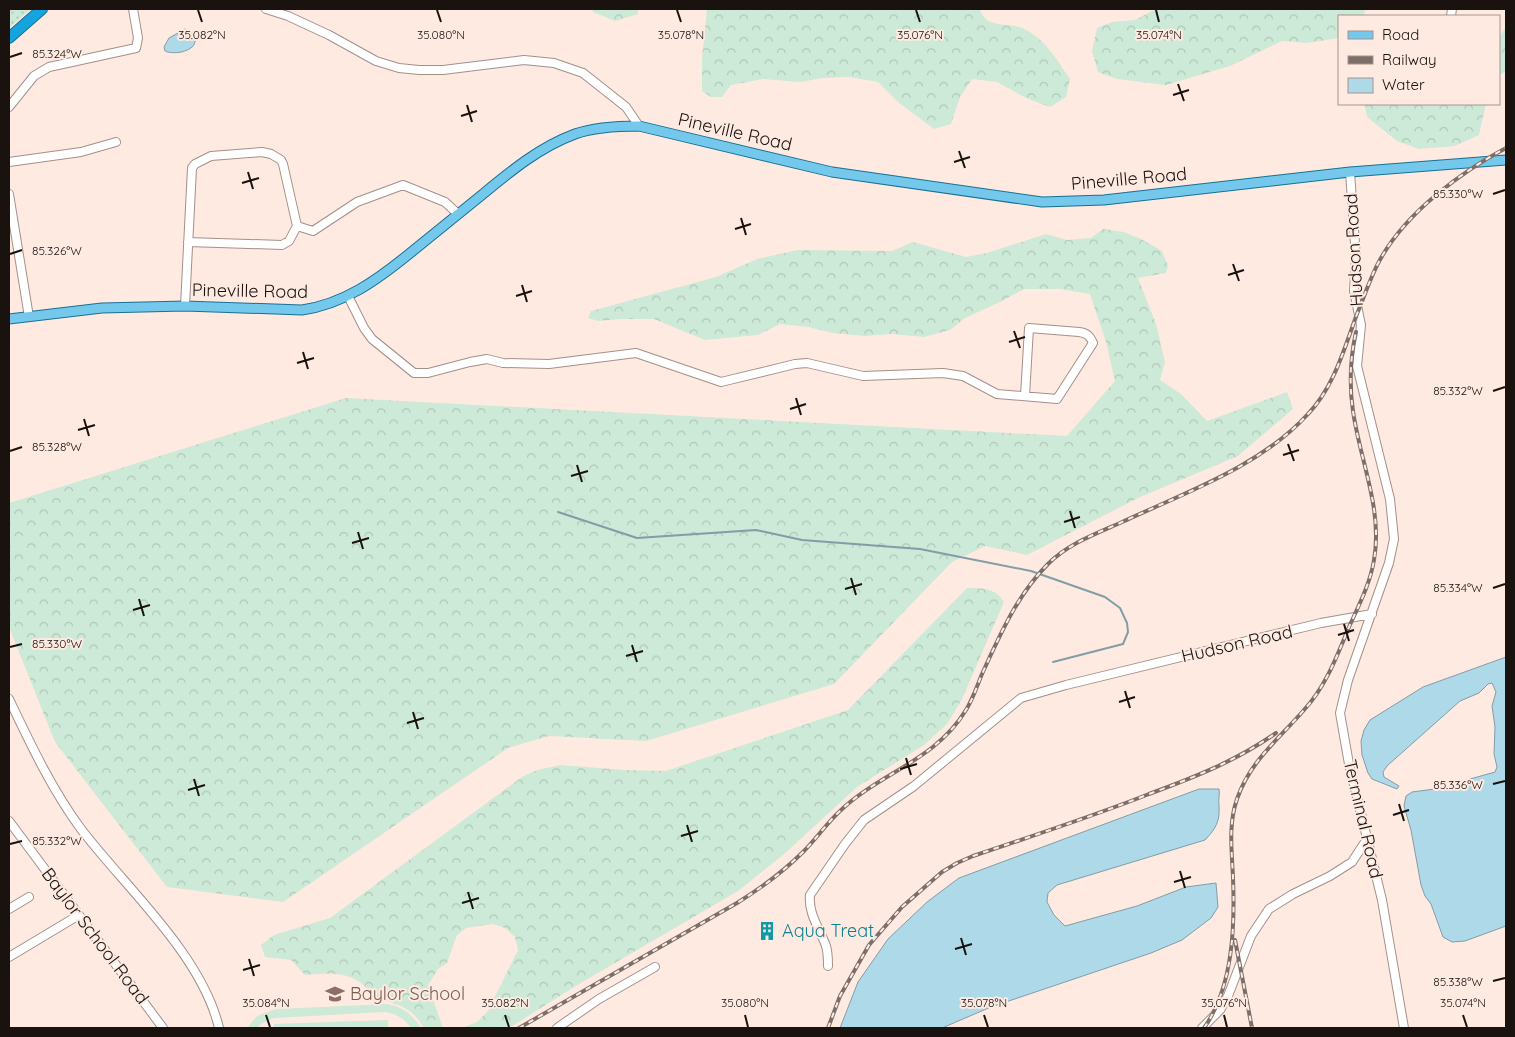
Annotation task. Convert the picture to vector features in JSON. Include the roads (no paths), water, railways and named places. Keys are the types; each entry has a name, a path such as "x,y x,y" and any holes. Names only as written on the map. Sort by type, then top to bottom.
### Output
{"highway":[{"path":"9,38 42,9"}],"main road":[{"name":"Pineville Road","path":"9,319 102,308 185,306 302,310 318,308 348,296 379,278 520,164 545,147 577,134 617,126 640,126 832,172 1042,202 1104,200 1350,172 1506,160"}],"street":[{"path":"9,107 34,76 49,67 136,48 138,38 133,9"},
{"path":"266,9 288,16 329,35 376,61 400,68 443,70 524,60 554,62 583,73 626,107 640,126"},
{"path":"9,162 81,152 116,142"},
{"path":"185,306 188,242 192,168 195,164 211,156 262,152 271,154 281,160 287,178 297,226 289,242 282,245 188,242"},
{"name":"Hudson Road","path":"828,966 827,948 809,903 810,895 845,844 864,820 914,786 1021,698 1066,685 1321,623 1372,614 1392,550 1393,520 1390,499 1357,366 1361,335 1354,291 1356,258 1350,172"},
{"path":"297,226 313,230 358,202 403,185 445,202 458,214"},
{"path":"9,194 29,317"},
{"path":"348,296 364,328 372,338 414,373 428,373 487,359 504,363 549,364 636,353 720,382 794,364 807,363 863,376 950,374 964,376 997,394 1057,399 1087,354 1093,343 1091,338 1086,333 1030,328 1025,396"},
{"name":"Terminal Road","path":"1372,614 1348,680 1340,713 1349,764 1382,900 1404,1028"},
{"path":"9,699 56,789 80,828 113,869 146,905 180,950 201,985 219,1028"},
{"name":"Baylor School Road","path":"9,821 163,1028"},
{"path":"1202,1028 1220,1010 1228,996 1251,936 1269,908 1330,876 1352,862 1367,839"},
{"path":"9,909 28,897"},
{"path":"9,956 79,915"},
{"path":"557,1028 599,999 655,968"}],"water":[{"path":"185,29 194,33 195,41 191,48 182,52 173,53 165,51 164,47 169,38"},
{"path":"1506,657 1506,926 1465,941 1452,942 1443,937 1431,904 1425,896 1421,885 1411,830 1404,806 1406,796 1412,792 1449,787 1456,783 1495,772 1497,767 1494,754 1495,727 1492,706 1496,692 1492,683 1488,684 1479,693 1460,701 1387,766 1383,772 1384,777 1399,786 1397,789 1372,779 1362,755 1361,741 1364,730 1370,720 1423,687"},
{"path":"1199,789 1219,789 1218,820 1215,828 1205,840 1057,885 1048,893 1047,902 1054,915 1065,926 1137,906 1186,887 1216,883 1218,907 1211,918 1182,940 1151,953 991,1007 942,1028 840,1028 858,982 888,939 927,902 959,878"}],"waterway":[{"path":"558,512 637,538 756,530 802,540 920,549 1031,571 1105,597 1120,608 1127,623 1128,632 1123,644 1053,662"}],"railway":[{"path":"519,1028 754,892 795,860 835,816 856,798 939,742 966,710 1018,602 1037,576 1056,557 1073,545 1220,477 1244,464 1289,433 1317,403 1332,380 1371,278 1392,241 1420,209 1436,195 1471,169 1506,148"},
{"path":"1204,1028 1214,1012 1221,994 1230,956 1234,897 1231,848 1232,819 1237,799 1249,773 1257,762 1312,701 1325,681 1364,594 1374,560 1376,522 1370,485 1356,430 1351,391 1351,362 1356,332"},
{"path":"828,1028 840,996 869,945 902,907 942,872 973,856 1105,811 1199,775 1246,752 1276,733"},
{"path":"1235,940 1252,1028"}],"place":[{"name":"Aqua Treat","path":"767,931"},
{"name":"Baylor School","path":"335,994"}]}
